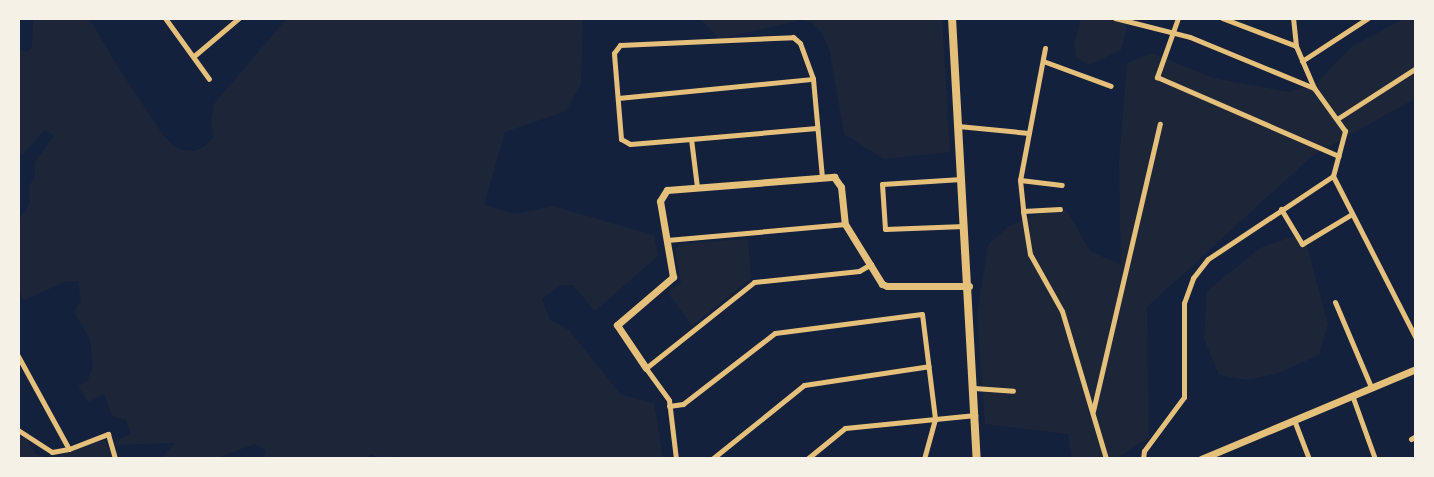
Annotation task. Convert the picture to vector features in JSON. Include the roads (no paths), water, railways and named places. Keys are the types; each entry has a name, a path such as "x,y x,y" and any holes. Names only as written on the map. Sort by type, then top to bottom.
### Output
{"main road":[{"path":"952,18 969,286 977,459"}],"street":[{"path":"166,18 209,79"},
{"path":"194,56 239,18"},
{"path":"1115,18 1190,37 1314,88"},
{"path":"1178,18 1157,77 1339,156"},
{"path":"1222,18 1296,46"},
{"path":"1143,459 1144,451 1184,397 1184,303 1193,278 1208,259 1281,208 1333,176 1345,130 1314,88 1296,46 1293,18"},
{"path":"1302,61 1368,18"},
{"path":"816,128 630,144 624,142 614,53 620,45 793,37 800,43 813,79 822,178"},
{"path":"1045,48 1020,180 1023,211 1030,254 1062,311 1106,459"},
{"path":"1043,61 1111,86"},
{"path":"1337,119 1416,68"},
{"path":"618,98 813,79"},
{"path":"1092,413 1160,124"},
{"path":"958,126 1029,133"},
{"path":"692,139 697,187"},
{"path":"1333,176 1416,338"},
{"path":"676,459 669,400 617,324 671,280 674,272 660,201 667,190 834,177 841,187 846,224 882,284 887,286 969,286"},
{"path":"961,179 882,184 885,229 964,226"},
{"path":"1020,180 1062,185"},
{"path":"1281,208 1302,243 1352,213"},
{"path":"1023,211 1060,209"},
{"path":"667,240 846,224"},
{"path":"646,368 754,282 859,271 871,264"},
{"path":"1335,302 1371,387"},
{"path":"669,406 683,404 775,333 922,314 935,419 924,459"},
{"path":"18,356 69,449"},
{"path":"712,459 804,386 929,366"},
{"path":"1201,459 1416,369"},
{"path":"974,388 1013,391"},
{"path":"1352,395 1375,459"},
{"path":"807,459 845,428 975,415"},
{"path":"1294,420 1308,459"},
{"path":"18,424 20,430 52,452 69,449 108,434 115,459"}]}
